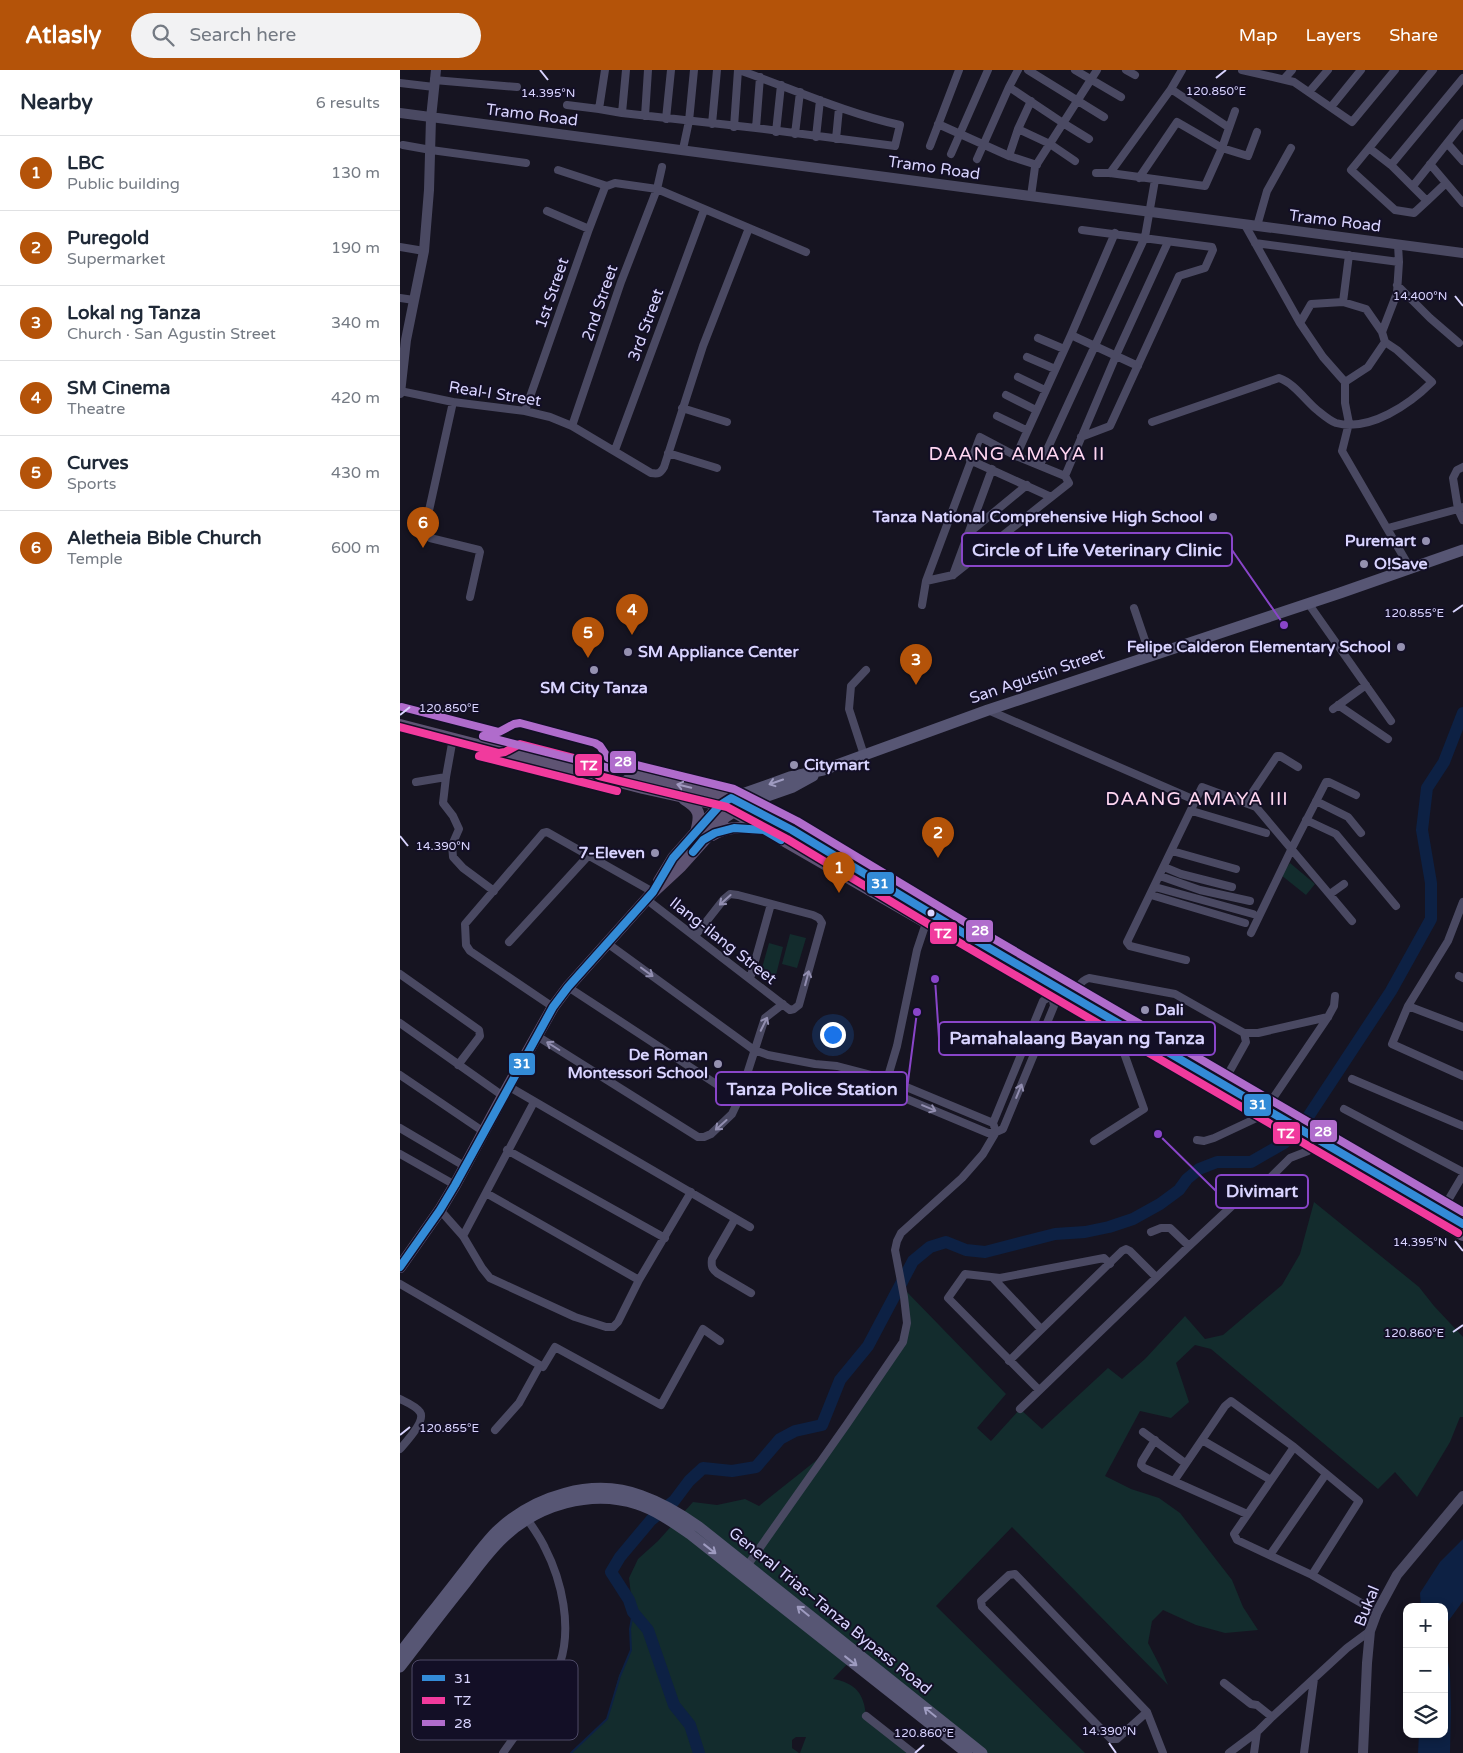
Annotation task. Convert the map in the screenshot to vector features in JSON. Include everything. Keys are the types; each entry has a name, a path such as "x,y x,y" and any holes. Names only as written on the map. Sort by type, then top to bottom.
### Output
{"main road":[{"name":"San Agustin Street","path":"745,804 793,787 823,770 864,754 988,710 1463,550"},
{"path":"400,717 726,802 733,811 764,830 928,918 1072,1001 1439,1216 1463,1235"},
{"path":"400,725 680,796 745,804 792,830 928,918"},
{"name":"San Agustin Street","path":"726,802 790,777 823,770"},
{"path":"680,796 692,804 698,812 699,837"},
{"path":"400,1267 440,1210 466,1167 505,1091 553,1007 568,987 650,896 681,866 699,837 726,802"},
{"path":"699,837 745,804"},
{"path":"699,837 734,828 764,830"},
{"path":"1439,1216 1463,1224"},
{"name":"General Trias–Tanza Bypass Road","path":"525,1515 580,1500 612,1499 652,1506 699,1527 982,1753"},
{"path":"400,1653 488,1540 511,1519 525,1515"},
{"path":"400,1666 494,1547 525,1515"},
{"name":"General Trias–Tanza Bypass Road","path":"672,1516 700,1541 966,1753"}],"street":[{"path":"599,108 605,70"},
{"path":"622,113 626,70"},
{"path":"645,116 648,70"},
{"path":"666,119 671,70"},
{"path":"683,150 690,122 694,70"},
{"path":"712,124 717,70"},
{"path":"567,105 599,108 666,119 734,127 756,128 895,146 900,125 839,108 738,70 734,127"},
{"path":"930,146 959,70"},
{"path":"951,154 988,70"},
{"path":"977,159 1018,70"},
{"path":"1028,70 1104,117"},
{"path":"1075,70 1121,97"},
{"path":"1031,196 1036,165 1097,70"},
{"path":"1126,70 1135,75"},
{"path":"1110,172 1171,89 1182,70"},
{"path":"1242,70 1259,72 1294,82 1352,122 1395,70"},
{"path":"1284,79 1292,70"},
{"path":"1309,92 1328,70"},
{"path":"1331,107 1361,70"},
{"path":"1433,70 1352,170 1395,210 1414,212 1446,184"},
{"path":"756,128 760,77"},
{"path":"1391,165 1463,78"},
{"path":"400,392 403,340 414,300 424,251 430,118 435,79"},
{"path":"400,83 435,79 517,87"},
{"path":"776,132 781,85"},
{"path":"1009,87 1089,139"},
{"path":"1171,89 1228,127"},
{"path":"795,134 800,92"},
{"path":"816,136 820,100"},
{"path":"1009,156 1030,101"},
{"path":"836,139 839,108"},
{"path":"1096,173 1110,172 1139,178 1205,186 1222,148 1235,111"},
{"name":"Tramo Road","path":"400,113 1463,253"},
{"path":"1139,178 1177,122 1222,148 1248,156 1257,132"},
{"path":"938,124 1009,156 1036,165"},
{"path":"1413,186 1463,124"},
{"path":"1018,129 1050,144 1075,160"},
{"path":"1447,143 1463,161"},
{"path":"403,145 526,163"},
{"path":"1257,226 1267,191 1291,148"},
{"path":"1369,148 1391,165 1427,201"},
{"path":"1430,164 1463,203"},
{"name":"2nd Street","path":"572,426 621,282 657,190 662,167"},
{"path":"558,170 607,186 615,183 657,190 806,252"},
{"path":"1040,465 1144,237 1154,180"},
{"name":"1st Street","path":"525,411 589,229 607,186"},
{"name":"3rd Street","path":"615,450 704,210"},
{"path":"547,211 589,229"},
{"path":"1245,225 1300,323 1323,357 1346,382 1345,403 1349,424 1342,451 1410,568"},
{"path":"717,468 668,453 707,334 748,228"},
{"path":"1081,437 1110,426 1179,276 1205,268 1213,250 1212,247 1082,230"},
{"path":"1016,456 1115,233"},
{"path":"1065,476 1168,242"},
{"path":"1255,243 1399,262"},
{"path":"1382,332 1398,285 1398,245"},
{"path":"400,247 424,251"},
{"path":"1343,302 1349,255"},
{"path":"1398,285 1430,318 1459,343"},
{"path":"400,298 414,300"},
{"path":"1152,422 1279,378 1286,380 1317,410 1335,423 1364,423 1381,418 1417,395 1432,382 1397,350 1385,342 1382,332 1366,309 1343,302 1311,304 1300,323"},
{"path":"1071,335 1138,366"},
{"path":"1038,338 1064,349"},
{"path":"1346,382 1368,368 1385,342"},
{"path":"1027,357 1055,369"},
{"path":"1018,377 1045,390"},
{"name":"Real-I Street","path":"400,392 453,402 525,411 550,417 572,426 651,473 658,474 662,472 668,453"},
{"path":"1006,395 1036,410"},
{"path":"453,402 424,533 430,538 480,552 470,598"},
{"path":"682,408 726,422"},
{"path":"997,416 1026,430"},
{"path":"922,605 926,581 980,437 1016,456 1065,476 1069,484 953,575 926,581"},
{"path":"970,460 1051,497"},
{"path":"1463,467 1457,470 1452,478 1463,520"},
{"path":"953,575 992,469"},
{"path":"969,534 1027,485"},
{"path":"1388,528 1460,508"},
{"path":"1308,603 1392,722"},
{"path":"1134,608 1150,655"},
{"path":"864,754 849,709 851,686 866,670"},
{"path":"1366,685 1336,707 1388,739"},
{"path":"988,710 1197,801"},
{"path":"453,738 443,803 453,816 458,829 452,845 453,857 463,868 494,891 465,924 467,948 553,1007"},
{"path":"1246,802 1277,756 1298,767"},
{"path":"416,782 446,777"},
{"path":"1250,933 1326,782 1356,794"},
{"path":"1186,960 1128,945 1127,942 1197,801 1202,786 1256,807 1352,921"},
{"path":"1316,801 1348,817 1361,833"},
{"path":"1192,811 1266,833"},
{"path":"1306,820 1336,834 1396,906"},
{"name":"Ilang-ilang Street","path":"494,891 545,831 650,896 695,936 783,1004"},
{"path":"1172,851 1236,869"},
{"path":"509,942 588,856"},
{"path":"1164,868 1232,887"},
{"path":"1160,876 1200,890 1250,901"},
{"path":"1330,894 1344,884"},
{"path":"1155,887 1253,914"},
{"path":"537,1036 698,1137 711,1134 732,1114 739,1099 765,1018 783,1004 790,1010 799,1005 822,923 819,918 813,915 730,894 695,936"},
{"path":"1151,895 1245,922"},
{"path":"1463,902 1448,941 1408,1006 1392,1044 1463,1076"},
{"path":"750,979 771,904"},
{"path":"884,1090 897,1046 917,950 928,918"},
{"path":"608,943 754,1050 816,1064 837,1066 887,1079 992,1123 996,1132"},
{"path":"400,974 478,1030 480,1036 458,1065"},
{"path":"1072,1001 1080,984 1089,978 1175,994 1244,1033 1258,1033 1328,1017"},
{"path":"568,987 739,1099"},
{"path":"992,1123 1043,1001 1054,991"},
{"path":"837,1066 884,1090 988,1133 996,1132 1003,1129 1054,1006 1054,991"},
{"path":"1197,1140 1204,1141 1214,1138 1263,1113 1328,1017 1334,1006 1335,996"},
{"path":"1408,1006 1463,1027"},
{"path":"400,1023 458,1065 505,1091 534,1102 750,1227"},
{"path":"1094,1141 1144,1109 1124,1053 1125,1033"},
{"path":"1220,1089 1246,1042 1244,1033"},
{"path":"400,1075 484,1132"},
{"path":"1352,1079 1463,1126"},
{"path":"463,1236 534,1102"},
{"path":"1344,1108 1463,1173 1439,1216"},
{"path":"400,1128 466,1167"},
{"path":"747,1566 903,1342 907,1323 895,1250 901,1233 962,1178 983,1154 996,1132"},
{"path":"1020,1409 1248,1191 1264,1184 1290,1158 1308,1151 1309,1140"},
{"path":"507,1150 665,1238"},
{"path":"400,1154 455,1185"},
{"path":"440,1210 463,1236 490,1278 575,1317 606,1327 613,1327 618,1322 639,1280 691,1192"},
{"path":"486,1193 639,1280"},
{"path":"735,1219 711,1264 717,1273 751,1293"},
{"path":"1151,1232 1160,1228 1170,1228 1189,1246"},
{"path":"1009,1361 1122,1251 1126,1249 1130,1251 1156,1277"},
{"path":"1039,1390 948,1298 966,1274 994,1279 1104,1258 1110,1264"},
{"path":"994,1279 1042,1329"},
{"path":"400,1284 540,1365"},
{"path":"494,1430 519,1402 540,1365 543,1366 555,1347 661,1405 703,1329 720,1341"},
{"path":"400,1399 419,1410 422,1415 421,1422 400,1449"},
{"path":"1174,1481 1225,1406 1231,1401 1294,1447 1359,1501 1312,1575"},
{"path":"1143,1432 1186,1463"},
{"path":"1155,1440 1142,1461 1141,1465 1144,1468 1247,1514"},
{"path":"1202,1440 1271,1480"},
{"path":"1294,1447 1247,1514 1234,1534 1235,1537 1237,1540 1312,1575 1377,1612"},
{"path":"1270,1556 1326,1474"},
{"name":"Bukal","path":"1363,1753 1370,1632 1377,1612 1397,1575 1463,1496"},
{"path":"525,1515 545,1547 555,1572 565,1624 561,1660"},
{"path":"1147,1712 1117,1739 1111,1739 982,1607 981,1601 1010,1575 1014,1574 1147,1712 1163,1753"},
{"path":"1229,1753 1257,1732 1347,1648 1370,1632"},
{"path":"1304,1753 1314,1679"},
{"path":"1224,1683 1251,1704 1257,1705 1272,1717"},
{"path":"866,1716 913,1753"},
{"path":"1254,1753 1257,1732"},
{"path":"503,1753 512,1740"}],"green space":[{"path":"1290,863 1315,884 1306,895 1281,875"},
{"path":"790,934 806,938 797,968 782,964"},
{"path":"769,943 783,947 775,979 760,975"},
{"path":"1314,1202 1419,1287 1463,1337 1463,1417 1460,1417 1450,1442 1417,1497 1395,1472 1378,1489 1211,1349 1195,1345 1176,1363 1189,1402 1171,1418 1140,1411 1105,1476 1131,1489 1159,1498 1180,1513 1232,1580 1243,1607 1258,1630 1225,1633 1196,1625 1163,1610 1152,1621 1148,1643 1168,1685 1012,1527 936,1606 1085,1753 974,1753 853,1658 833,1679 848,1683 853,1687 861,1696 866,1716 913,1753 800,1753 806,1737 796,1737 792,1740 792,1748 799,1753 571,1753 607,1719 619,1676 631,1650 630,1629 633,1612 629,1578 638,1559 658,1541 693,1502 717,1505 745,1499 759,1506 828,1451 903,1342 906,1291 1006,1394 977,1428 991,1441 1020,1409 1042,1429 1108,1368 1122,1379 1145,1359 1185,1316 1205,1339 1223,1335 1282,1285 1300,1254"}],"water":[{"path":"1463,1539 1463,1601 1448,1622 1448,1603 1421,1603 1420,1593 1440,1562"},
{"path":"1448,1661 1451,1709 1450,1753 1418,1753 1419,1738 1448,1738"}],"waterway":[{"path":"699,1753 690,1725 674,1705 648,1630 633,1612 629,1600 611,1572 620,1557 651,1520 674,1501 689,1481 703,1468 732,1471 756,1467 780,1439 795,1431 822,1425 840,1380 868,1346 913,1261 930,1247 946,1242 966,1250 985,1252 1055,1234 1085,1232 1109,1227 1133,1219 1160,1204 1179,1190 1187,1179 1199,1169 1217,1162 1251,1162 1284,1143 1306,1120 1391,991 1431,919 1431,883 1422,830 1427,788 1444,762 1463,713"},
{"path":"571,1753 607,1719 620,1676 631,1650 630,1629 633,1612"}],"transit line":[{"name":"28","path":"402,707 499,732 520,723 595,743 600,746 608,758 734,789 797,821 970,925 1463,1212"},
{"name":"TZ","path":"400,727 499,753 520,744 586,761 594,773 599,776 727,807 787,839 960,943 1458,1233"},
{"name":"28","path":"483,736 621,771"},
{"name":"TZ","path":"479,756 617,791"},
{"name":"31","path":"400,1267 455,1185 553,1007 568,987 653,892 673,858 720,805 731,798 792,830 965,934 1463,1224"},
{"name":"31","path":"693,852 703,840 715,833 734,828 764,830 781,840"}],"place":[{"name":"Tanza National Comprehensive High School","path":"1213,517"},
{"name":"Puremart","path":"1426,541"},
{"name":"Aletheia Bible Church","path":"423,548"},
{"name":"O!Save","path":"1364,564"},
{"name":"Circle of Life Veterinary Clinic","path":"1284,625"},
{"name":"SM Cinema","path":"632,635"},
{"name":"Felipe Calderon Elementary School","path":"1401,647"},
{"name":"SM Appliance Center","path":"628,652"},
{"name":"Curves","path":"588,658"},
{"name":"SM City Tanza","path":"594,670"},
{"name":"Lokal ng Tanza","path":"916,685"},
{"name":"Citymart","path":"794,765"},
{"name":"7-Eleven","path":"655,853"},
{"name":"Puregold","path":"938,858"},
{"name":"LBC","path":"839,893"},
{"name":"Pamahalaang Bayan ng Tanza","path":"935,979"},
{"name":"Dali","path":"1145,1010"},
{"name":"Tanza Police Station","path":"917,1012"},
{"name":"De Roman Montessori School","path":"718,1064"},
{"name":"Divimart","path":"1158,1134"}],"district":[{"name":"DAANG AMAYA II","path":"1017,454"},
{"name":"DAANG AMAYA III","path":"1197,799"}]}
